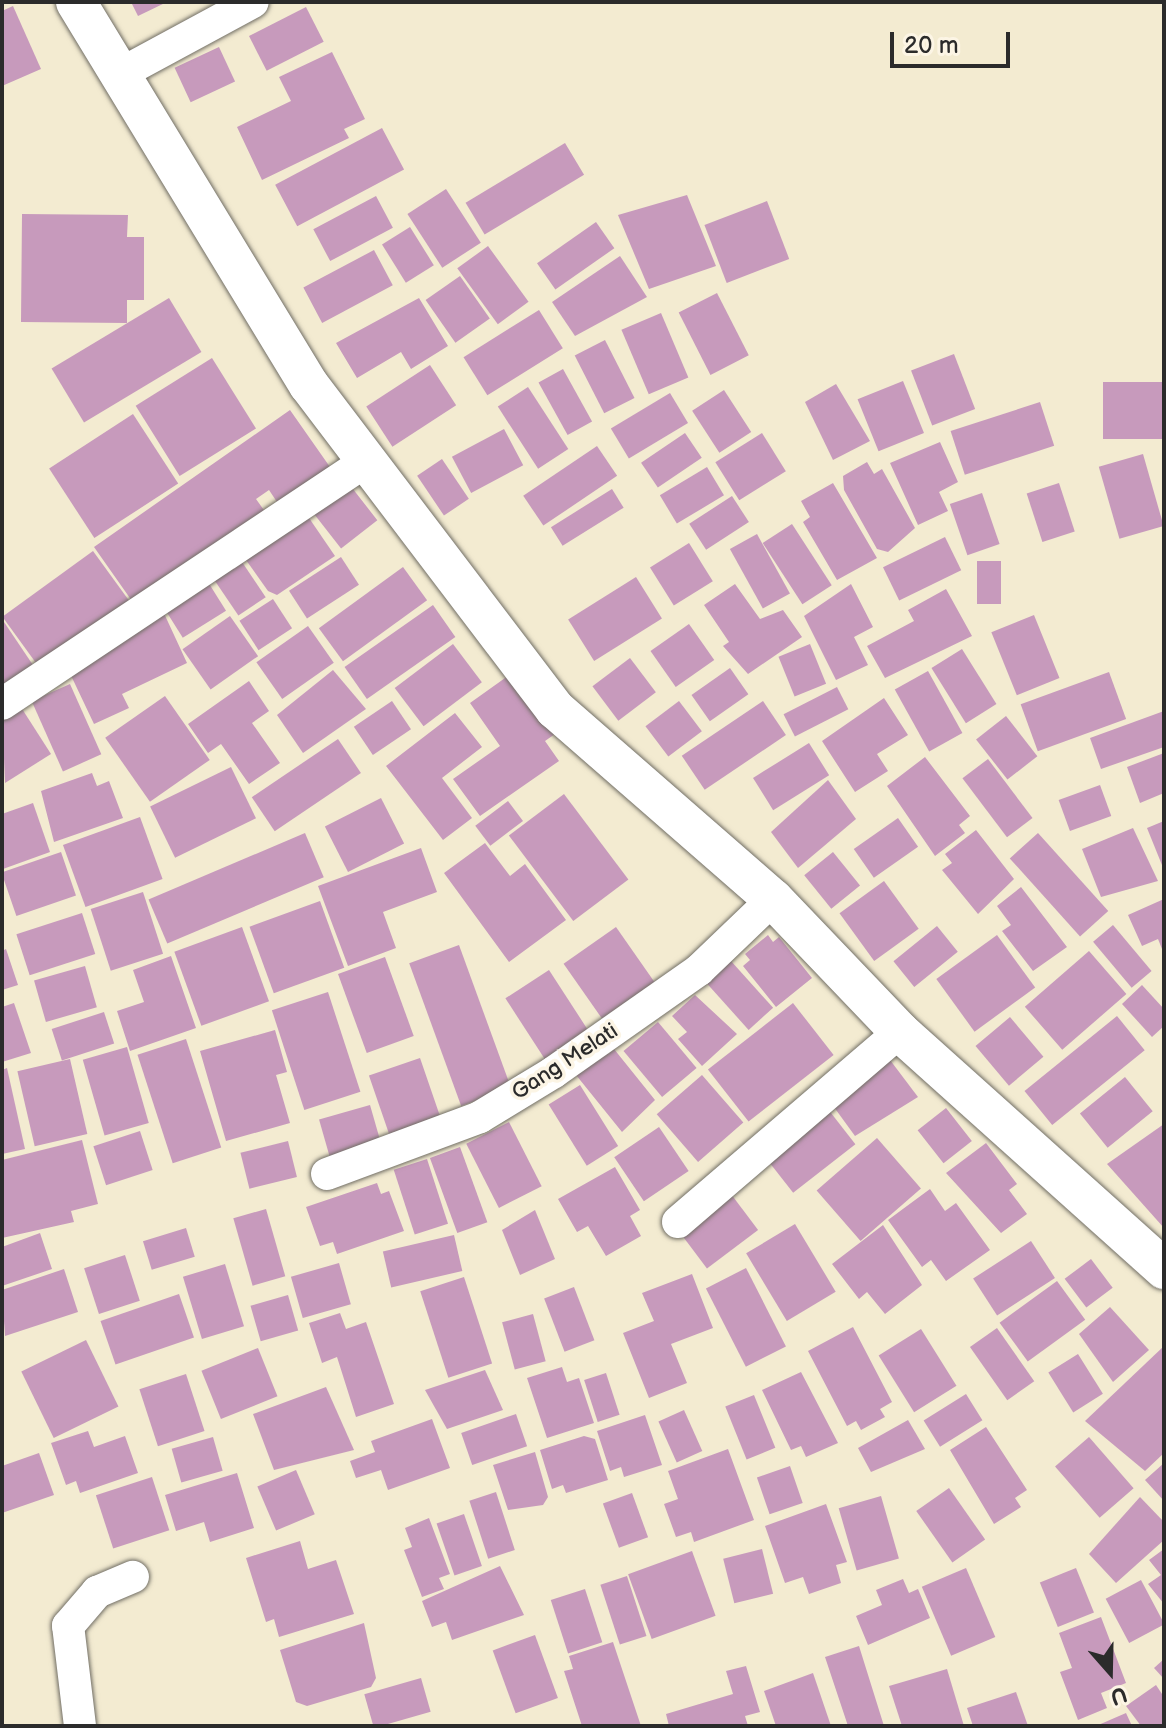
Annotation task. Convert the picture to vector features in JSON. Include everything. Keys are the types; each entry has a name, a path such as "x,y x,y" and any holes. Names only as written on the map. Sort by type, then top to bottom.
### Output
{"street":[{"path":"76,2 118,75 363,463 555,709 773,899 900,1032 1164,1269"},
{"path":"118,75 253,2"},
{"path":"2,704 363,463"},
{"name":"Gang Melati","path":"327,1174 480,1117 554,1072 699,970 773,899"},
{"path":"678,1222 900,1032"},
{"path":"80,1726 68,1626 97,1592 133,1577"}],"building":[{"path":"131,2 167,2 138,16"},
{"path":"13,6 41,69 2,86 2,11"},
{"path":"306,7 324,42 267,71 249,36"},
{"path":"219,47 235,81 191,102 175,68"},
{"path":"332,52 365,119 344,129 349,138 262,180 237,127 291,101 279,77"},
{"path":"382,128 404,169 297,226 275,185"},
{"path":"565,143 584,175 485,234 466,203"},
{"path":"446,189 481,243 442,268 407,214"},
{"path":"687,195 716,266 649,289 618,215"},
{"path":"376,196 393,228 330,261 313,229"},
{"path":"767,201 789,259 727,283 704,225"},
{"path":"22,214 128,215 127,237 144,237 144,300 127,300 127,323 21,322"},
{"path":"596,222 614,248 555,290 537,263"},
{"path":"410,227 434,265 406,283 382,244"},
{"path":"488,246 529,302 498,324 457,268"},
{"path":"374,250 393,285 322,323 303,288"},
{"path":"620,256 647,297 575,336 552,302"},
{"path":"460,276 490,319 455,343 426,300"},
{"path":"717,293 749,355 710,375 679,313"},
{"path":"169,298 201,352 84,423 52,369"},
{"path":"419,298 448,346 411,369 401,352 357,378 336,343"},
{"path":"539,310 563,348 487,395 464,357"},
{"path":"661,313 688,377 649,394 621,330"},
{"path":"605,340 635,398 604,413 575,355"},
{"path":"954,354 975,409 932,426 911,370"},
{"path":"212,358 256,428 180,476 136,406"},
{"path":"430,365 456,405 392,447 366,406"},
{"path":"563,369 592,421 568,435 539,383"},
{"path":"903,381 924,433 879,451 858,399"},
{"path":"1103,382 1164,382 1164,439 1103,439"},
{"path":"836,384 870,441 833,460 805,402"},
{"path":"528,387 568,449 538,469 498,407"},
{"path":"724,390 751,432 719,453 692,411"},
{"path":"670,393 688,423 629,459 611,429"},
{"path":"1040,402 1054,446 965,475 951,431"},
{"path":"290,410 337,477 285,514 269,490 256,499 271,520 139,611 94,547"},
{"path":"133,414 178,484 94,538 49,468"},
{"path":"504,429 523,465 471,493 452,457"},
{"path":"685,433 702,458 658,488 641,463"},
{"path":"762,433 786,471 739,500 715,462"},
{"path":"940,442 958,482 939,492 948,511 918,525 890,463"},
{"path":"597,446 617,476 543,526 523,496"},
{"path":"1143,454 1164,526 1119,539 1099,467"},
{"path":"442,459 469,499 444,516 417,476"},
{"path":"867,462 874,474 882,469 915,528 888,552 877,549 844,490 843,476"},
{"path":"707,467 724,495 677,524 660,495"},
{"path":"833,483 877,558 837,580 803,522 810,517 801,501"},
{"path":"1059,483 1075,532 1042,542 1027,494"},
{"path":"349,484 377,520 341,549 313,512"},
{"path":"612,489 624,508 563,546 551,527"},
{"path":"982,493 1000,544 967,555 950,504"},
{"path":"732,496 749,522 706,550 689,524"},
{"path":"307,515 335,556 277,595 268,591 246,560"},
{"path":"792,524 832,585 802,604 763,543"},
{"path":"757,534 790,593 763,609 730,549"},
{"path":"945,537 961,570 899,601 883,567"},
{"path":"689,543 713,581 674,606 650,567"},
{"path":"93,551 135,609 45,675 2,617"},
{"path":"341,557 359,585 307,618 289,591"},
{"path":"240,559 266,597 238,616 213,577"},
{"path":"977,561 1001,561 1001,604 977,604"},
{"path":"403,567 427,600 343,661 319,628"},
{"path":"636,577 662,619 594,661 568,619"},
{"path":"208,582 226,611 183,638 165,609"},
{"path":"735,584 760,619 783,610 802,637 748,674 723,646 729,642 704,605"},
{"path":"851,584 873,627 854,637 868,665 836,680 804,616"},
{"path":"946,589 972,636 885,678 867,646 914,621 908,610"},
{"path":"273,599 292,628 259,650 239,621"},
{"path":"433,605 455,637 367,699 345,667"},
{"path":"162,609 187,663 122,694 129,708 94,724 66,665"},
{"path":"1034,615 1059,678 1017,695 991,632"},
{"path":"230,616 258,656 211,689 182,649"},
{"path":"2,619 39,674 2,699"},
{"path":"689,624 714,660 676,687 650,651"},
{"path":"308,626 334,663 282,699 256,662"},
{"path":"453,644 482,682 424,726 395,688"},
{"path":"810,644 826,684 795,697 778,657"},
{"path":"962,649 996,704 966,723 931,668"},
{"path":"630,658 656,692 618,721 592,686"},
{"path":"730,668 748,694 710,721 691,695"},
{"path":"333,670 366,709 303,753 277,715"},
{"path":"928,671 962,733 929,752 895,689"},
{"path":"1109,672 1126,719 1038,751 1021,704"},
{"path":"512,673 555,734 545,741 559,761 480,816 453,779 500,746 470,703"},
{"path":"249,681 269,711 252,723 280,763 249,784 221,744 208,753 188,724"},
{"path":"70,684 101,754 63,771 32,701"},
{"path":"837,687 848,709 795,737 784,714"},
{"path":"165,696 210,760 150,802 105,738"},
{"path":"884,698 908,735 877,754 888,771 855,792 822,741"},
{"path":"17,701 51,754 5,783 2,710"},
{"path":"392,701 411,729 373,755 354,727"},
{"path":"679,701 702,731 668,757 645,726"},
{"path":"763,701 786,735 705,790 682,756"},
{"path":"1164,711 1164,747 1101,769 1090,738"},
{"path":"455,713 482,747 442,778 472,818 443,840 386,766"},
{"path":"1006,716 1037,756 1007,780 976,739"},
{"path":"338,739 361,773 275,831 252,797"},
{"path":"809,743 829,775 773,810 753,778"},
{"path":"1164,753 1164,793 1140,803 1127,767"},
{"path":"925,757 970,816 959,825 965,833 935,856 887,786"},
{"path":"988,759 1033,818 1007,837 962,778"},
{"path":"231,767 256,818 175,858 150,806"},
{"path":"92,773 97,786 109,781 123,818 54,842 41,791"},
{"path":"828,780 856,819 798,868 771,832"},
{"path":"1100,785 1111,816 1070,831 1059,800"},
{"path":"564,794 628,879 573,921 509,836"},
{"path":"381,798 404,843 348,872 325,827"},
{"path":"508,801 523,821 490,846 475,826"},
{"path":"33,803 50,852 3,869 2,814"},
{"path":"140,817 163,879 86,907 63,845"},
{"path":"898,818 918,847 874,878 854,849"},
{"path":"1164,821 1164,870 1147,828"},
{"path":"1133,828 1158,881 1101,897 1082,849"},
{"path":"976,830 1014,879 978,914 942,870 952,863 945,854"},
{"path":"305,833 324,877 167,944 149,899"},
{"path":"1038,833 1108,911 1080,936 1010,858"},
{"path":"485,843 510,876 525,864 566,920 509,962 444,873"},
{"path":"421,848 437,892 383,912 396,948 348,966 318,886"},
{"path":"61,852 76,895 16,916 2,872"},
{"path":"833,852 860,885 831,909 804,875"},
{"path":"884,881 919,929 874,961 840,913"},
{"path":"1021,887 1067,947 1033,971 1002,931 1011,925 997,906"},
{"path":"143,892 163,954 111,971 91,909"},
{"path":"1164,899 1164,954 1158,939 1142,946 1128,915"},
{"path":"320,901 344,968 274,993 250,927"},
{"path":"82,913 95,954 30,975 16,934"},
{"path":"1113,925 1152,971 1132,988 1093,942"},
{"path":"937,926 958,952 914,987 893,961"},
{"path":"242,927 269,1001 201,1026 174,952"},
{"path":"616,927 654,982 602,1019 564,964"},
{"path":"768,935 773,942 779,937 812,978 776,1007 743,966 750,960 745,954"},
{"path":"997,935 1035,988 975,1032 936,979"},
{"path":"459,945 511,1088 461,1106 409,963"},
{"path":"6,949 18,985 2,990 2,951"},
{"path":"1089,951 1126,994 1062,1050 1025,1007"},
{"path":"171,956 196,1028 130,1051 117,1011 144,1002 133,970"},
{"path":"385,957 414,1036 367,1053 338,974"},
{"path":"731,961 773,1008 749,1030 706,983"},
{"path":"85,966 97,1007 46,1022 34,981"},
{"path":"549,970 588,1030 545,1059 505,998"},
{"path":"1142,985 1164,1009 1164,1026 1152,1037 1122,1004"},
{"path":"328,992 360,1092 304,1110 272,1010"},
{"path":"695,995 737,1034 702,1066 678,1039 687,1032 672,1016"},
{"path":"14,1003 31,1053 2,1062 2,1007"},
{"path":"793,1003 834,1055 749,1122 708,1069"},
{"path":"104,1012 114,1043 62,1060 52,1029"},
{"path":"1117,1016 1145,1050 1052,1125 1025,1091"},
{"path":"1010,1017 1043,1057 1009,1086 976,1046"},
{"path":"658,1022 697,1068 662,1097 624,1051"},
{"path":"275,1030 287,1072 276,1075 290,1123 226,1141 200,1051"},
{"path":"186,1039 221,1147 173,1163 137,1055"},
{"path":"602,1046 608,1054 614,1049 655,1100 622,1132 572,1070"},
{"path":"127,1047 149,1123 105,1136 83,1060"},
{"path":"884,1052 918,1097 855,1136 831,1103"},
{"path":"420,1058 442,1123 391,1141 369,1076"},
{"path":"70,1059 87,1134 35,1146 17,1071"},
{"path":"7,1068 25,1149 2,1154 2,1070"},
{"path":"702,1075 743,1123 698,1162 657,1114"},
{"path":"1125,1077 1153,1111 1108,1148 1080,1114"},
{"path":"580,1085 618,1146 587,1166 549,1105"},
{"path":"824,1104 855,1144 793,1193 762,1153"},
{"path":"370,1105 382,1146 331,1161 319,1120"},
{"path":"946,1108 972,1141 943,1163 918,1130"},
{"path":"509,1122 542,1186 499,1208 466,1144"},
{"path":"1164,1124 1164,1228 1107,1164"},
{"path":"659,1127 689,1171 644,1201 614,1157"},
{"path":"140,1131 153,1170 106,1185 93,1146"},
{"path":"877,1138 921,1189 861,1241 817,1190"},
{"path":"82,1140 98,1204 71,1211 74,1222 2,1238 2,1160"},
{"path":"288,1141 297,1177 249,1189 240,1153"},
{"path":"986,1143 1017,1184 1009,1190 1027,1214 1001,1233 946,1173"},
{"path":"460,1147 487,1222 457,1233 430,1158"},
{"path":"427,1159 448,1224 415,1234 394,1170"},
{"path":"615,1167 640,1210 630,1216 641,1236 606,1256 588,1226 577,1232 558,1199"},
{"path":"377,1183 381,1194 389,1191 404,1231 337,1254 333,1242 320,1246 306,1207"},
{"path":"930,1189 945,1211 956,1203 990,1250 946,1281 931,1260 922,1267 888,1220"},
{"path":"731,1194 758,1230 707,1268 680,1233"},
{"path":"266,1209 285,1276 253,1286 233,1218"},
{"path":"535,1210 555,1259 520,1275 502,1230"},
{"path":"795,1224 836,1292 787,1321 746,1253"},
{"path":"883,1225 922,1285 885,1314 867,1292 859,1299 832,1264"},
{"path":"186,1228 195,1257 152,1270 143,1241"},
{"path":"40,1233 52,1269 2,1286 2,1247"},
{"path":"454,1235 462,1271 391,1287 383,1251"},
{"path":"1031,1241 1055,1278 997,1315 973,1279"},
{"path":"125,1255 140,1301 99,1314 84,1268"},
{"path":"1091,1259 1113,1288 1086,1308 1065,1279"},
{"path":"339,1263 351,1304 303,1318 291,1277"},
{"path":"225,1264 244,1326 202,1339 183,1277"},
{"path":"746,1268 786,1346 746,1367 706,1288"},
{"path":"64,1269 78,1312 5,1336 2,1290"},
{"path":"692,1274 713,1328 671,1344 687,1383 649,1398 623,1333 654,1321 642,1293"},
{"path":"464,1277 492,1364 448,1378 420,1291"},
{"path":"1057,1281 1085,1320 1028,1362 1000,1323"},
{"path":"574,1287 594,1340 565,1352 544,1298"},
{"path":"179,1294 194,1337 115,1365 101,1321"},
{"path":"288,1295 298,1331 261,1341 251,1306"},
{"path":"1110,1307 1149,1350 1113,1382 1079,1334"},
{"path":"340,1313 346,1329 366,1322 394,1404 356,1417 337,1357 322,1363 309,1323"},
{"path":"533,1314 546,1361 515,1370 502,1322"},
{"path":"853,1327 892,1402 880,1409 885,1417 861,1430 856,1421 847,1426 808,1351"},
{"path":"997,1328 1034,1381 1007,1400 970,1347"},
{"path":"921,1329 957,1386 914,1412 879,1355"},
{"path":"86,1340 118,1407 54,1438 21,1372"},
{"path":"1164,1346 1164,1453 1145,1471 1085,1421"},
{"path":"258,1348 277,1396 221,1419 201,1371"},
{"path":"1078,1354 1103,1394 1073,1412 1048,1373"},
{"path":"562,1367 567,1382 579,1378 594,1423 547,1438 527,1378"},
{"path":"485,1370 503,1410 447,1429 425,1390"},
{"path":"801,1372 838,1443 806,1457 801,1446 791,1450 762,1390"},
{"path":"606,1373 620,1415 598,1422 584,1380"},
{"path":"186,1374 205,1431 158,1446 139,1389"},
{"path":"326,1387 354,1450 274,1470 253,1414"},
{"path":"966,1394 982,1420 940,1447 924,1420"},
{"path":"754,1395 775,1448 747,1459 725,1407"},
{"path":"684,1410 702,1451 677,1462 658,1421"},
{"path":"516,1414 527,1446 472,1465 461,1433"},
{"path":"645,1415 662,1465 624,1477 621,1467 610,1471 597,1431"},
{"path":"432,1419 450,1468 388,1490 381,1470 356,1478 350,1461 375,1452 371,1441"},
{"path":"908,1420 925,1449 871,1472 858,1448"},
{"path":"986,1427 1027,1490 1015,1498 1021,1507 994,1524 950,1450"},
{"path":"88,1431 94,1447 125,1436 138,1473 80,1493 76,1481 66,1485 51,1443"},
{"path":"584,1436 595,1439 608,1480 566,1493 563,1485 552,1489 540,1450"},
{"path":"213,1437 223,1471 181,1482 172,1449"},
{"path":"1089,1437 1134,1488 1100,1518 1055,1467"},
{"path":"728,1449 754,1520 694,1542 691,1532 676,1537 664,1504 678,1499 668,1471"},
{"path":"535,1452 548,1497 543,1505 508,1510 493,1465"},
{"path":"39,1453 54,1495 2,1513 2,1466"},
{"path":"1164,1463 1164,1501 1145,1480"},
{"path":"790,1466 803,1503 770,1514 757,1477"},
{"path":"296,1470 315,1514 276,1531 257,1486"},
{"path":"237,1473 254,1528 210,1542 204,1522 176,1531 165,1495"},
{"path":"152,1477 169,1530 113,1548 96,1495"},
{"path":"949,1488 985,1540 952,1563 916,1511"},
{"path":"496,1492 515,1550 488,1559 469,1501"},
{"path":"632,1493 648,1537 619,1548 603,1504"},
{"path":"881,1496 899,1558 857,1571 839,1508"},
{"path":"1140,1497 1164,1522 1164,1540 1116,1583 1089,1554"},
{"path":"826,1504 847,1562 836,1565 841,1583 809,1594 803,1577 785,1583 765,1526"},
{"path":"464,1514 482,1566 454,1575 437,1523"},
{"path":"429,1518 450,1574 439,1578 444,1589 422,1597 404,1550 412,1547 405,1528"},
{"path":"300,1541 308,1569 336,1560 354,1614 279,1637 274,1619 266,1622 246,1558"},
{"path":"762,1549 773,1594 734,1603 723,1559"},
{"path":"1164,1549 1164,1604 1148,1584 1161,1575 1149,1560"},
{"path":"692,1551 716,1616 652,1639 628,1574"},
{"path":"500,1566 524,1615 452,1640 446,1622 432,1627 422,1601"},
{"path":"966,1568 995,1637 951,1656 922,1587"},
{"path":"1076,1568 1094,1613 1058,1627 1040,1583"},
{"path":"627,1576 646,1636 620,1645 600,1585"},
{"path":"903,1579 909,1593 918,1589 930,1618 868,1645 856,1616 882,1605 876,1590"},
{"path":"1141,1580 1164,1624 1129,1643 1106,1599"},
{"path":"585,1589 602,1642 568,1653 551,1600"},
{"path":"1101,1617 1126,1683 1101,1693 1107,1708 1078,1720 1060,1672 1072,1668 1059,1633"},
{"path":"364,1623 376,1678 371,1687 307,1706 296,1702 280,1650"},
{"path":"535,1635 558,1698 516,1713 493,1650"},
{"path":"613,1642 641,1726 582,1726 564,1671 573,1669 569,1656"},
{"path":"859,1646 884,1726 848,1726 825,1657"},
{"path":"1164,1659 1164,1679 1154,1668"},
{"path":"746,1666 760,1712 745,1716 748,1726 669,1726 666,1714 733,1694 726,1671"},
{"path":"947,1669 964,1726 902,1726 889,1686"},
{"path":"813,1673 831,1726 776,1726 764,1691"},
{"path":"421,1678 431,1712 373,1726 364,1694"},
{"path":"1156,1685 1164,1697 1164,1726 1141,1726 1126,1706"},
{"path":"1016,1692 1028,1726 973,1726 967,1708"},
{"path":"1126,1713 1132,1726 1096,1726"}]}
